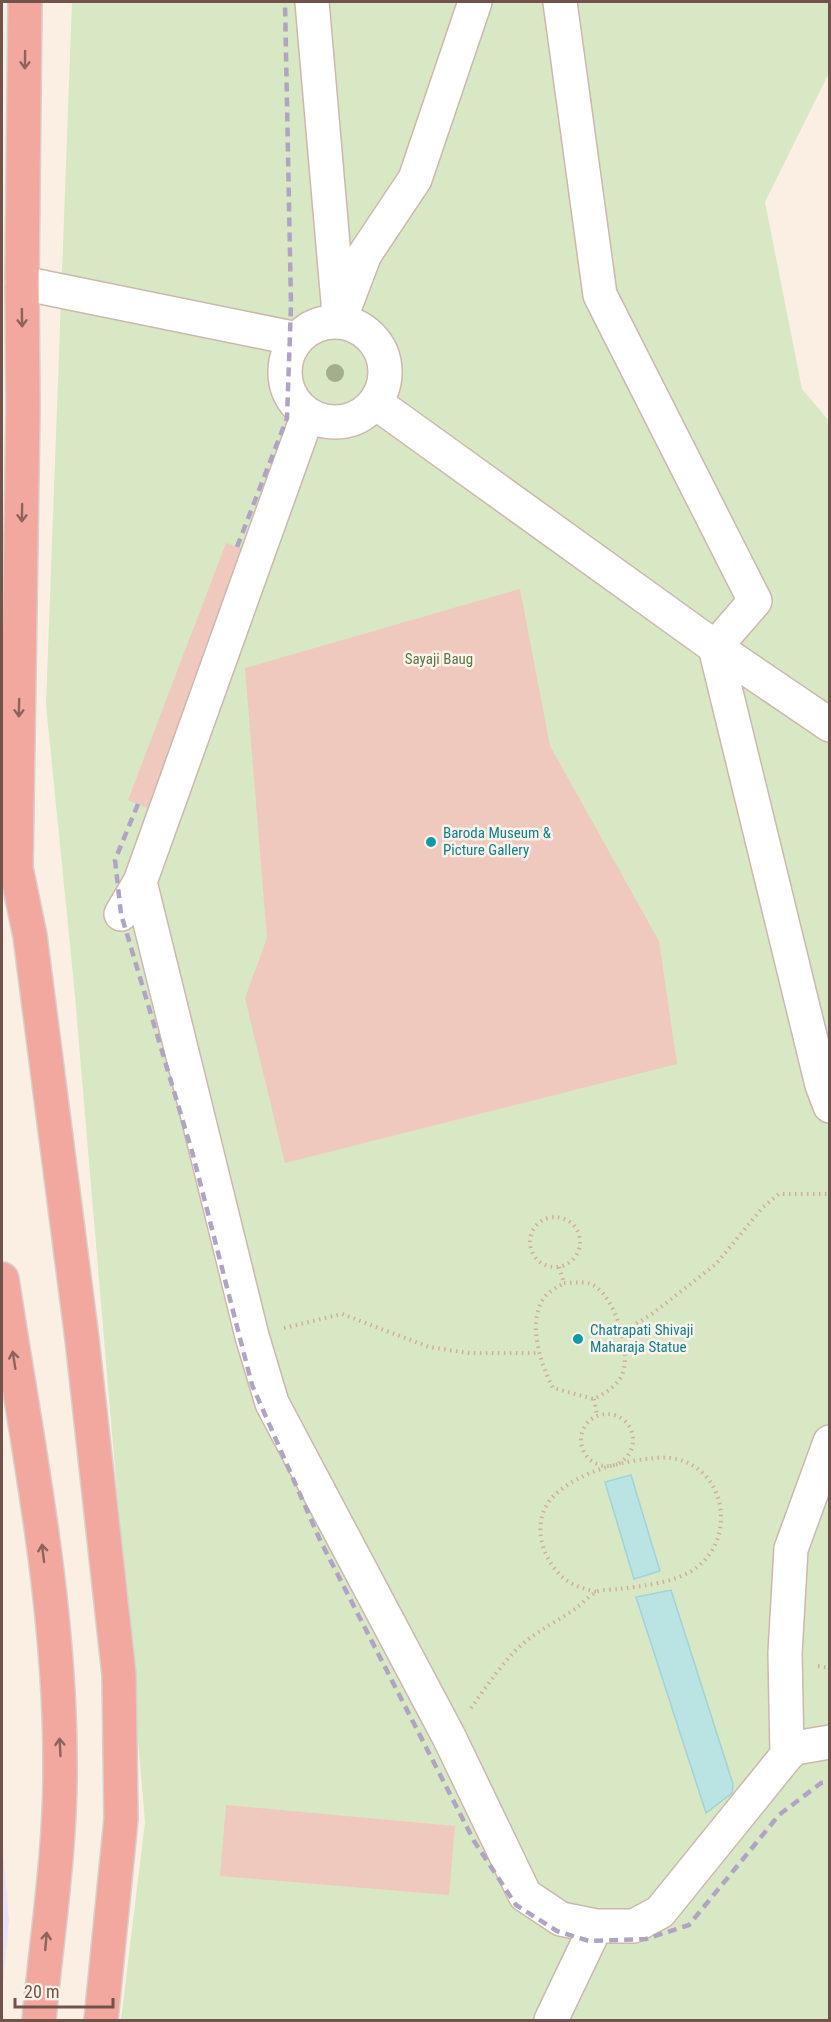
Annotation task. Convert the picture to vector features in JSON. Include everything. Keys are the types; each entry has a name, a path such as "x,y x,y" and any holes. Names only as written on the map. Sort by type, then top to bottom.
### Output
{"highway":[{"path":"25,2 23,409 16,868 30,936 79,1315 119,1675 122,1819 101,2020"},
{"path":"2,1279 36,1502 56,1655 60,1804 39,2020"}],"lane":[{"path":"312,2 339,322"},
{"path":"339,322 365,254 415,179 476,2"},
{"path":"560,2 600,295 755,601 715,647"},
{"path":"22,283 297,339"},
{"path":"339,322 364,330 376,341 384,356 386,372 384,388 376,403 364,414 349,421 333,423 317,420 291,397 285,381 285,364 297,339 316,325 339,322"},
{"path":"376,403 715,647 830,725"},
{"path":"121,914 140,882 308,414"},
{"path":"715,647 822,1085 830,1106"},
{"path":"140,882 252,1336 272,1403 449,1737 525,1895 561,1919 596,1926 634,1926 660,1912 787,1755 795,1748 830,1742"},
{"path":"787,1755 785,1653 791,1549 830,1442"},
{"path":"551,2020 596,1926"}],"path":[{"path":"621,1333 652,1314 716,1264 763,1207 779,1194 830,1194"},
{"path":"548,1218 565,1218 572,1223 580,1238 578,1254 566,1265 558,1267 542,1264 532,1252 530,1244 534,1228 548,1218"},
{"path":"558,1267 564,1283"},
{"path":"564,1283 591,1284 606,1295 621,1333 626,1356 622,1375 609,1391 594,1399 553,1388 539,1353 541,1303 549,1293 564,1283"},
{"path":"252,1336 342,1314 429,1347 469,1353 539,1353"},
{"path":"594,1399 597,1415"},
{"path":"597,1415 614,1415 627,1424 632,1432 632,1448 623,1461 615,1466 597,1465 583,1454 580,1436 584,1427 597,1415"},
{"path":"658,1458 688,1462 715,1485 720,1503 720,1530 712,1550 694,1569 651,1584 597,1592 580,1588 561,1576 545,1556 540,1532 541,1511 557,1492 582,1476 615,1466 658,1458"},
{"path":"449,1737 525,1642 583,1604 597,1592"}],"shaded area":[{"path":"2,1838 9,1920 2,1995"}],"green space":[{"name":"Sayaji Baug","path":"72,2 829,2 829,73 765,202 802,389 830,422 829,2020 121,2020 145,1822 74,985 46,705"}],"water":[{"path":"631,1475 660,1571 634,1579 605,1482"},
{"path":"671,1590 733,1784 732,1793 706,1813 636,1597"}],"building":[{"path":"226,543 248,551 149,809 128,800"},
{"name":"Baroda Museum & Picture Gallery","path":"520,589 550,746 659,941 677,1064 285,1163 245,998 267,938 245,668"},
{"path":"226,1805 455,1826 449,1895 220,1876"}],"railway":[{"path":"237,547 287,418 291,305 285,2"},
{"path":"138,804 115,860 121,914 193,1155 252,1385 320,1540 474,1841 516,1905 557,1931 589,1941 646,1939 689,1925 779,1815 821,1783 830,1782"}],"place":[{"name":"Baroda Museum & Picture Gallery","path":"431,842"},
{"name":"Chatrapati Shivaji Maharaja Statue","path":"578,1339"}]}
